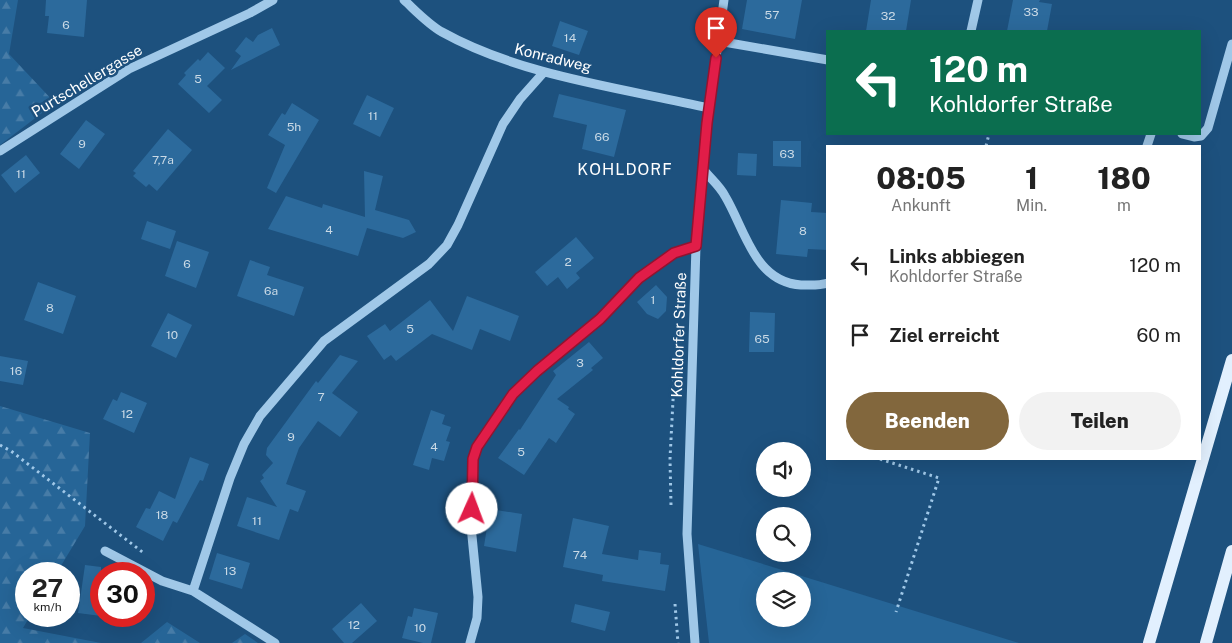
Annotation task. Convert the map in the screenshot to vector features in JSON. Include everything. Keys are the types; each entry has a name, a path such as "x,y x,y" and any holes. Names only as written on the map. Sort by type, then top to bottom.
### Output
{"main road":[{"path":"1149,643 1232,360"},
{"path":"1206,643 1232,550"}],"street":[{"name":"Purtschellergasse","path":"0,151 128,69 250,13 273,0"},
{"name":"Konradweg","path":"404,0 441,31 504,59 544,72 709,108"},
{"name":"Kohldorfer Straße","path":"695,643 687,534 696,246 709,108 724,0"},
{"path":"971,30 978,0"},
{"path":"718,41 826,60"},
{"path":"1188,135 1201,136 1208,128 1232,44"},
{"path":"193,590 230,478 244,444 260,416 324,341 429,264 447,245 458,225 503,124 520,99 544,72"},
{"path":"703,169 725,194 756,257 768,271 788,284 819,286 826,284"},
{"path":"470,643 478,611 471,526 473,459 477,447 513,394 537,371 600,319 639,278 674,253 696,246"},
{"path":"105,551 162,581 193,590 275,643"}],"path":[{"path":"0,445 11,451 145,554"},
{"path":"883,460 939,478 896,612"}],"green space":[{"path":"0,0 18,0 9,54 55,103 0,145"},
{"path":"0,406 90,433 85,526 63,562 15,562 15,627 24,627 101,643 0,643"},
{"path":"698,544 789,572 756,572 756,627 811,627 811,579 1019,643 709,643"},
{"path":"167,622 200,643 141,643"},
{"path":"245,634 258,643 232,643"}],"building":[{"path":"46,0 87,0 84,37 47,33 49,16 45,16"},
{"path":"747,0 802,0 795,39 742,29"},
{"path":"871,0 911,0 906,30 866,30"},
{"path":"1013,0 1040,0 1039,2 1052,4 1047,30 1007,30"},
{"path":"560,21 588,31 579,55 552,46"},
{"path":"272,28 280,45 231,70 241,56 235,51 246,37 253,42 258,35"},
{"path":"208,52 225,68 207,86 222,100 209,113 178,84 186,75 184,73 198,59 200,61"},
{"path":"559,94 626,110 614,157 582,149 587,125 553,117"},
{"path":"367,95 394,108 380,137 353,124"},
{"path":"292,103 319,120 276,193 267,188 285,145 268,135 282,113 285,115"},
{"path":"86,120 105,134 79,169 60,154"},
{"path":"168,129 192,150 157,191 149,184 146,187 133,176 136,173 133,171"},
{"path":"773,141 801,141 801,167 773,166"},
{"path":"738,153 757,154 756,176 737,175"},
{"path":"26,155 40,173 15,193 1,175"},
{"path":"364,171 383,176 375,210 409,220 416,232 403,238 367,228 358,256 268,229 286,196 322,208 323,204 365,217"},
{"path":"781,200 812,203 811,212 826,213 826,250 808,249 807,257 776,254"},
{"path":"147,221 176,231 170,249 141,239"},
{"path":"576,237 594,258 576,273 580,278 567,289 558,277 547,286 535,272"},
{"path":"177,241 209,252 196,288 165,276"},
{"path":"250,260 270,267 267,275 304,287 294,316 237,296"},
{"path":"38,282 76,296 63,334 24,320"},
{"path":"656,285 667,297 666,311 658,319 647,314 637,302"},
{"path":"467,296 519,316 510,341 480,329 472,350 432,334 396,361 391,355 384,360 367,336 385,324 390,331 430,300 453,331"},
{"path":"750,312 775,313 774,352 749,352"},
{"path":"168,313 192,325 176,358 151,346"},
{"path":"589,342 603,358 591,368 593,370 557,399 569,407 568,409 575,414 556,443 549,438 524,475 498,458 520,430 556,375 553,371"},
{"path":"340,355 358,361 332,393 358,412 340,437 318,421 299,448 286,484 306,491 298,512 290,509 279,540 237,526 247,497 277,507 260,481 264,478 262,475 273,463 266,455 267,448 316,381 318,383"},
{"path":"0,356 28,361 23,385 0,381"},
{"path":"121,392 147,403 134,433 103,419 113,399 117,401"},
{"path":"431,410 445,415 442,424 451,427 446,441 450,442 444,461 432,458 429,470 413,465"},
{"path":"190,457 209,464 203,481 200,480 177,523 173,521 163,541 136,527 146,508 150,509 159,491 175,499"},
{"path":"490,509 522,514 516,552 484,546"},
{"path":"573,518 609,526 602,554 638,560 639,550 661,553 660,564 669,565 665,591 602,581 603,575 563,567"},
{"path":"217,553 250,563 242,589 209,579"},
{"path":"85,565 90,566 90,615 80,613"},
{"path":"361,603 377,621 352,643 344,643 332,629"},
{"path":"575,604 610,612 605,631 571,622"},
{"path":"414,608 438,613 431,643 402,638 408,616 412,617"}],"district":[{"name":"KOHLDORF","path":"625,169"}],"route":[{"path":"472,509 473,459 477,447 513,394 537,371 600,319 639,278 674,253 696,246 707,123 716,58"}]}
